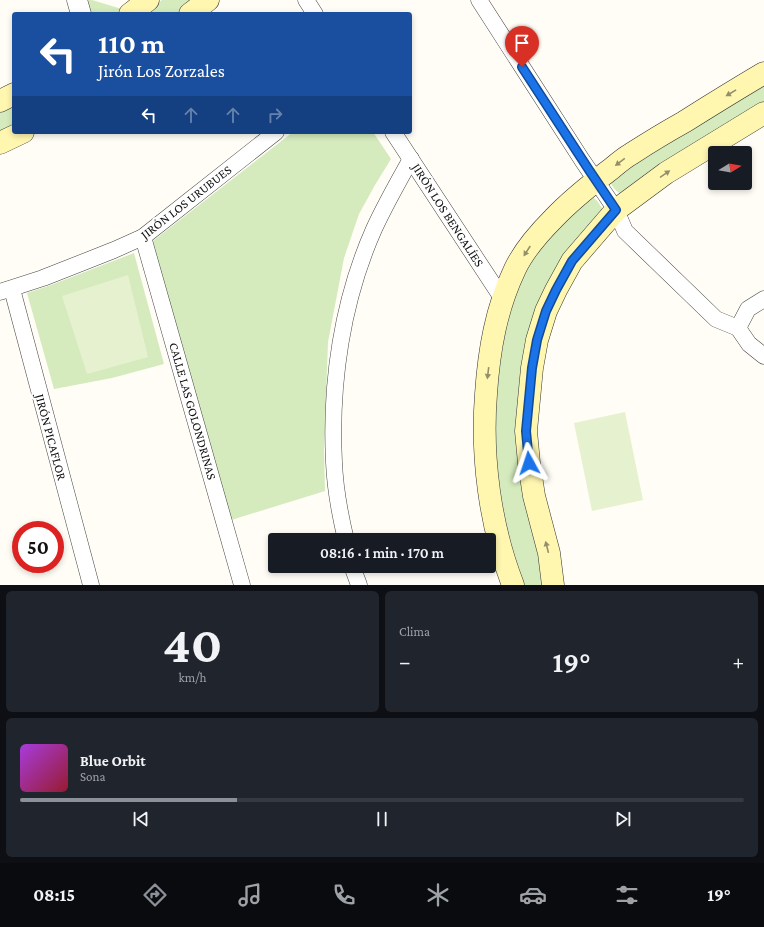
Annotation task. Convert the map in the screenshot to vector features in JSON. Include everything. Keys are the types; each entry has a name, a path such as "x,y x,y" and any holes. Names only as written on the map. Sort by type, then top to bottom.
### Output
{"main road":[{"path":"132,12 147,0"},
{"path":"193,12 208,0"},
{"path":"513,585 499,539 492,508 484,445 484,413 493,334 502,298 516,267 532,242 549,223 571,200 596,180 630,154 764,73"},
{"path":"0,101 12,95"},
{"path":"554,585 549,553 534,496 526,431 532,368 537,340 546,311 572,261 616,210 666,173 764,113"},
{"path":"0,143 20,134"}],"street":[{"path":"77,0 80,12"},
{"path":"306,0 314,12"},
{"path":"479,0 616,210 625,231 716,319 738,328 749,344 764,356"},
{"name":"JIRÓN LOS URUBUES","path":"6,290 43,278 143,237 273,134"},
{"name":"JIRÓN LOS BENGALÍES","path":"394,134 502,298"},
{"path":"345,533 334,463 333,410 338,357 348,305 359,267 391,194 411,160"},
{"name":"CALLE LAS GOLONDRINAS","path":"143,237 242,585"},
{"name":"JIRÓN PICAFLOR","path":"6,290 91,585"},
{"path":"738,328 748,309 764,299"},
{"path":"354,573 358,585"}],"green space":[{"path":"87,0 92,0 122,9 118,12 89,12"},
{"path":"162,0 198,0 183,12 147,12"},
{"path":"764,82 764,107 621,194 614,188 609,179"},
{"path":"12,103 12,129 0,135 0,110"},
{"path":"290,134 374,134 391,159 359,214 344,258 328,342 324,450 325,491 228,521 149,244"},
{"path":"591,196 599,203 604,213 529,338 548,585 521,585 498,499 492,389 511,298 540,246"},
{"path":"134,253 164,364 112,378 54,389 27,293"},
{"path":"128,275 148,357 87,374 62,296"},
{"path":"625,412 643,500 592,511 574,423"}],"route":[{"path":"522,67 616,210 572,261 546,311 537,340 532,368 526,431 529,463"}]}
